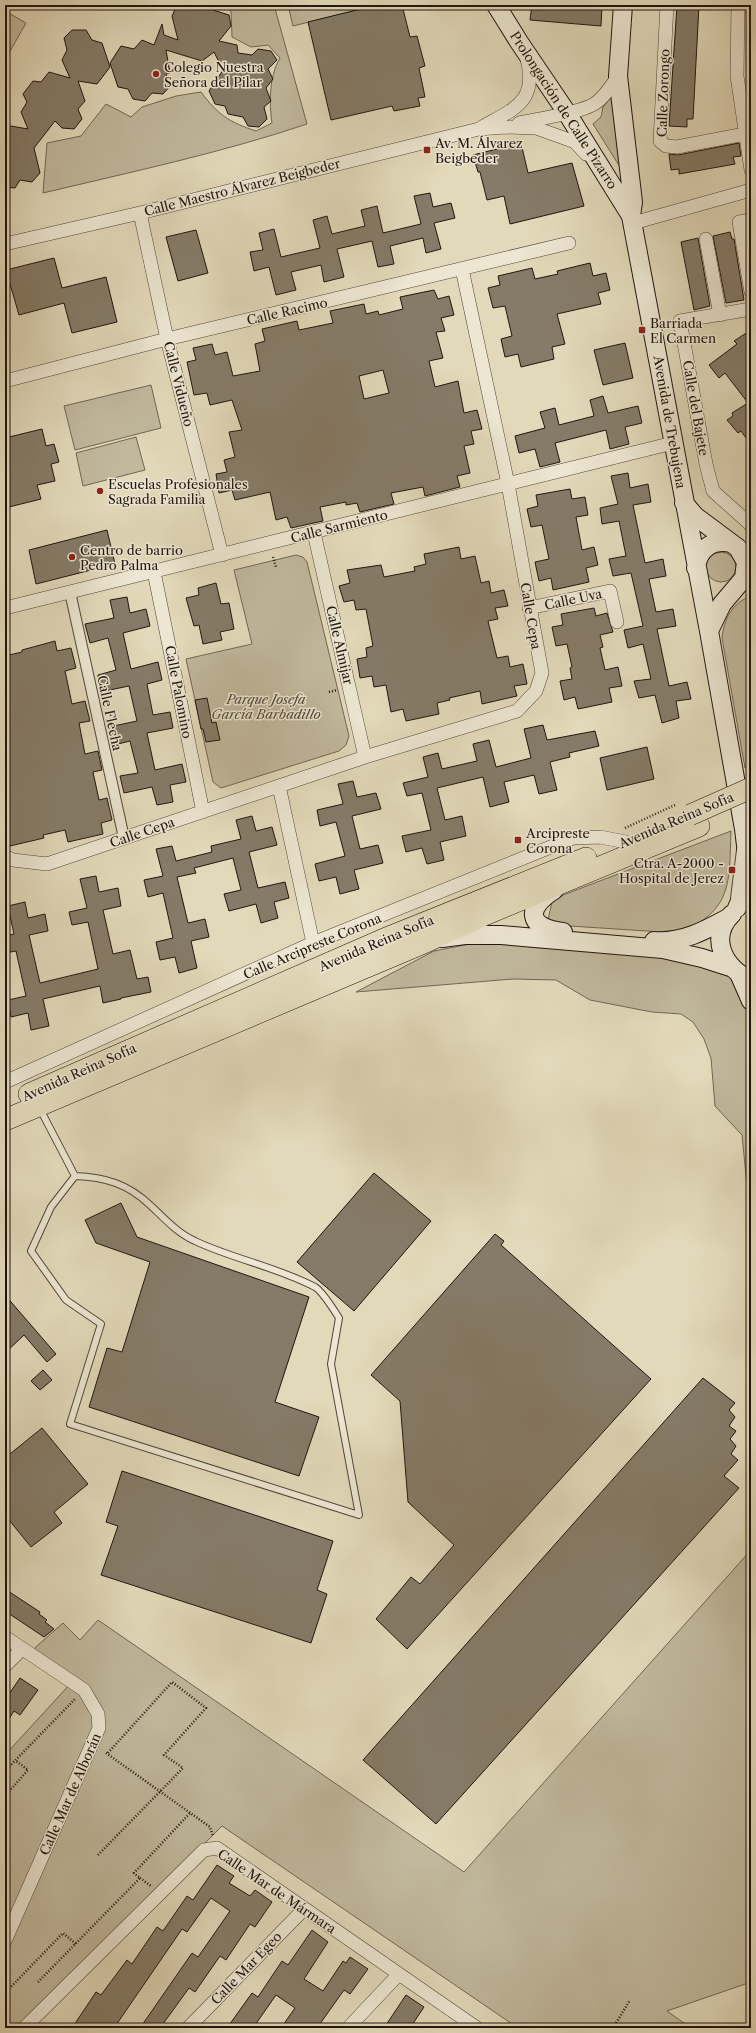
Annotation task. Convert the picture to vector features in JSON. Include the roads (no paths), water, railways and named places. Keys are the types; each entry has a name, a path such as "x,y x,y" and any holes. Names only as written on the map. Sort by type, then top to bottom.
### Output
{"main road":[{"name":"Prolongación de Calle Pizarro","path":"496,5 609,179 632,219"},
{"path":"623,5 618,76 633,202 632,219"},
{"name":"Avenida de Trebujena","path":"632,219 709,631 744,829 750,872 737,911 722,930 720,943 723,956 740,974 751,1001"},
{"name":"Avenida de Trebujena","path":"684,503 695,516 740,549"},
{"path":"709,631 722,604 741,586 744,578 746,562 740,549 719,542 707,546 701,552 697,560 697,572 709,589 717,592 741,586"},
{"name":"Avenida Reina Sofía","path":"5,1120 571,879 695,820 751,788"},
{"name":"Avenida Reina Sofía","path":"5,1105 384,939 626,842 751,804"},
{"path":"571,879 543,896 535,905 534,912 536,919 542,927 552,931 663,942 686,938 737,911"},
{"path":"428,941 465,935 558,940 663,949 702,958 740,974"}],"street":[{"name":"Calle Zorongo","path":"667,5 660,141 666,146 677,147 744,134"},
{"path":"742,14 737,76 744,134 751,170"},
{"name":"Calle Maestro Álvarez Beigbeder","path":"486,129 521,104 529,87 530,75 525,50"},
{"name":"Calle Maestro Álvarez Beigbeder","path":"5,244 140,213 486,129 567,113 594,104 611,87 618,76"},
{"name":"Calle Maestro Álvarez Beigbeder","path":"486,129 536,128 575,142 609,179"},
{"path":"632,219 751,190"},
{"name":"Calle Vidueño","path":"140,213 167,339 222,555"},
{"path":"751,220 739,222 751,292"},
{"path":"706,239 720,315"},
{"name":"Calle Racimo","path":"5,381 167,339 570,243"},
{"name":"Calle Cepa","path":"8,862 47,864 365,757 517,711 536,691 542,674 508,484 462,269"},
{"name":"Calle del Bajete","path":"751,309 680,322 706,464 713,491 751,525"},
{"name":"Calle Sarmiento","path":"5,608 673,444"},
{"name":"Calle Almijar","path":"314,533 365,757"},
{"name":"Calle Palomino","path":"154,572 203,812"},
{"name":"Calle Uva","path":"529,608 610,591 617,622"},
{"name":"Calle Flecha","path":"70,592 124,838"},
{"path":"279,786 313,943"},
{"name":"Calle Arcipreste Corona","path":"5,1080 313,943 573,838 600,837 626,842"},
{"name":"Calle Mar de Alborán","path":"5,1637 84,1690 98,1714 100,1728 5,1941"},
{"path":"5,1666 22,1649"},
{"name":"Calle Mar de Mármara","path":"24,2028 204,1850 217,1848 477,2028"},
{"name":"Calle Mar Egeo","path":"188,2028 304,1909"},
{"path":"348,2028 398,1974"}],"lane":[{"path":"737,911 744,829"},
{"path":"38,1106 75,1176"},
{"path":"75,1176 98,1177 120,1184 149,1203 170,1225 194,1241 259,1264 316,1287 339,1318 332,1364 359,1515 70,1424 101,1324 66,1300 31,1251 51,1207 75,1176"}],"place":[{"name":"Colegio Nuestra Señora del Pilar","path":"156,74"},
{"name":"Av. M. Álvarez Beigbeder","path":"427,150"},
{"name":"Barriada El Carmen","path":"642,330"},
{"name":"Escuelas Profesionales Sagrada Familia","path":"100,491"},
{"name":"Centro de barrio Pedro Palma","path":"72,557"},
{"name":"Arcipreste Corona","path":"518,840"},
{"name":"Ctra. A-2000 - Hospital de Jerez","path":"732,870"}],"park label":[{"name":"Parque Josefa García Barbadillo","path":"266,706"}]}
